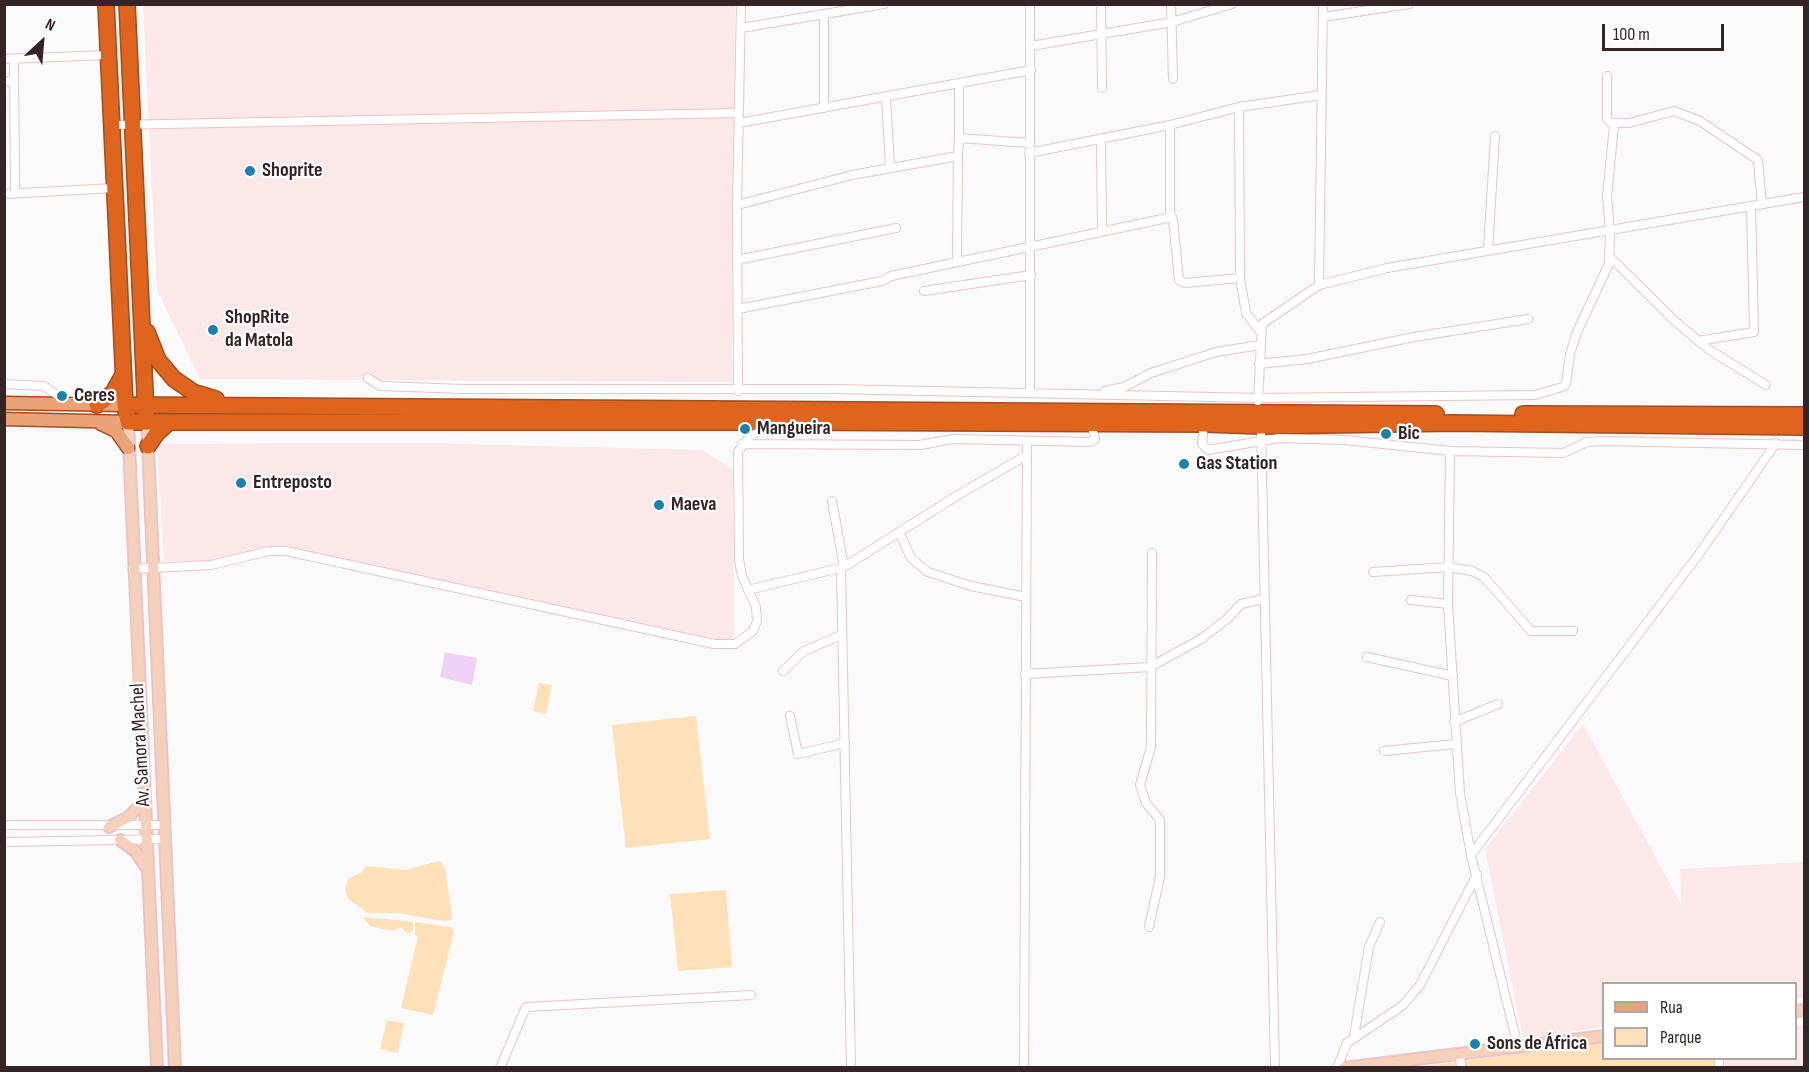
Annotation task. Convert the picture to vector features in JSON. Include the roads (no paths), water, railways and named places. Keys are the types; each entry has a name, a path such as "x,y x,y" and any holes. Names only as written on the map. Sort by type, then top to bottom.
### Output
{"highway":[{"path":"106,4 123,375 128,422 1204,424 1259,420 1639,414 1804,415"},
{"path":"127,4 147,423"},
{"path":"141,315 158,360 183,387 214,399 266,405"},
{"path":"96,405 113,393 123,375"},
{"path":"125,405 266,405 1259,420 1385,424 1804,427"},
{"path":"148,446 168,423"}],"main road":[{"path":"4,403 125,405"},
{"path":"4,419 128,422"},
{"path":"92,421 116,431 128,448"},
{"name":"Av. Samora Machel","path":"128,422 146,867 157,1068"},
{"name":"Av. Samora Machel","path":"147,423 175,1068"},
{"path":"109,827 127,818 144,802"},
{"path":"120,840 135,851 146,867"},
{"path":"1344,1068 1602,1036"}],"street":[{"path":"738,391 736,205 741,4"},
{"path":"741,28 824,16 850,8 884,4"},
{"path":"1030,4 1030,393"},
{"path":"1101,4 1102,88"},
{"path":"1171,4 1173,79"},
{"path":"1031,46 1102,36 1172,22 1232,4"},
{"path":"1318,285 1323,4"},
{"path":"1323,17 1409,4"},
{"path":"824,16 824,108"},
{"path":"4,59 108,55"},
{"path":"14,59 15,194"},
{"path":"739,123 1031,70"},
{"path":"1607,76 1606,119 1614,125"},
{"path":"4,82 14,81"},
{"path":"957,261 959,84"},
{"path":"1029,153 1170,125 1239,107 1321,95"},
{"path":"886,98 890,168"},
{"path":"1239,107 1240,278 1246,313 1259,330 1260,345 1259,420 1275,1068"},
{"path":"1614,125 1674,111 1700,121 1758,160 1762,204"},
{"path":"113,125 739,113"},
{"path":"1170,125 1176,273 1181,283 1240,278"},
{"path":"368,378 380,386 1092,393 1259,420 1524,396 1566,384 1570,354 1577,332 1610,257 1607,197 1614,125"},
{"path":"1488,250 1495,136"},
{"path":"959,138 1029,142"},
{"path":"1101,140 1102,230"},
{"path":"736,205 890,168 957,156"},
{"path":"4,166 14,165"},
{"path":"4,194 114,188"},
{"path":"1259,330 1266,321 1318,285 1387,268 1804,197"},
{"path":"1698,341 1754,332 1751,206"},
{"path":"738,309 882,281 891,276 957,261 1172,217"},
{"path":"737,260 896,228"},
{"path":"1610,257 1698,341 1734,367 1766,385"},
{"path":"924,291 1030,275"},
{"path":"1259,364 1307,360 1414,337 1528,319"},
{"path":"1092,393 1124,387 1151,373 1216,352 1260,345"},
{"path":"4,384 44,386 69,404"},
{"path":"1204,424 1202,444 1208,450 1259,420"},
{"path":"1259,420 1279,438 1317,438 1450,451 1563,453 1587,442 1602,441 1804,445"},
{"path":"133,569 211,565 269,551 286,551 726,646 745,639 753,631 757,621 756,607 739,560 737,460 742,444 776,422"},
{"path":"742,444 920,445 953,439 1090,442 1095,439 1091,423"},
{"path":"1024,1068 1028,786 1026,597 1028,441"},
{"path":"1471,855 1699,554 1776,443"},
{"path":"1450,451 1448,604 1455,744 1464,825 1518,1047"},
{"path":"748,590 843,568 900,534 958,495 1027,455"},
{"path":"832,501 843,568 841,635 851,1068"},
{"path":"900,534 911,558 928,572 971,586 1026,597"},
{"path":"1149,927 1160,877 1160,820 1146,803 1140,785 1151,747 1152,553"},
{"path":"1373,572 1448,567 1472,571 1484,577 1531,631 1573,632"},
{"path":"1026,674 1150,667 1201,639 1227,619 1241,604 1263,599"},
{"path":"1412,600 1448,604"},
{"path":"783,671 804,651 841,635"},
{"path":"1367,657 1453,676"},
{"path":"1454,722 1498,704"},
{"path":"789,716 798,754 845,743"},
{"path":"1384,751 1455,744"},
{"path":"164,825 109,827 6,823 11,833 6,844 165,839"},
{"path":"1337,1068 1347,1043 1354,1036 1387,1016 1414,994 1477,874"},
{"path":"1354,1036 1369,947 1380,922"},
{"path":"500,1068 526,1006 752,995"},
{"path":"1460,1055 1461,1068"}],"place":[{"name":"Shoprite","path":"250,171"},
{"name":"ShopRite da Matola","path":"213,330"},
{"name":"Ceres","path":"62,396"},
{"name":"Mangueira","path":"745,429"},
{"name":"Bic","path":"1386,434"},
{"name":"Gas Station","path":"1184,464"},
{"name":"Entreposto","path":"241,483"},
{"name":"Maeva","path":"659,505"},
{"name":"Sons de África","path":"1475,1044"}]}
